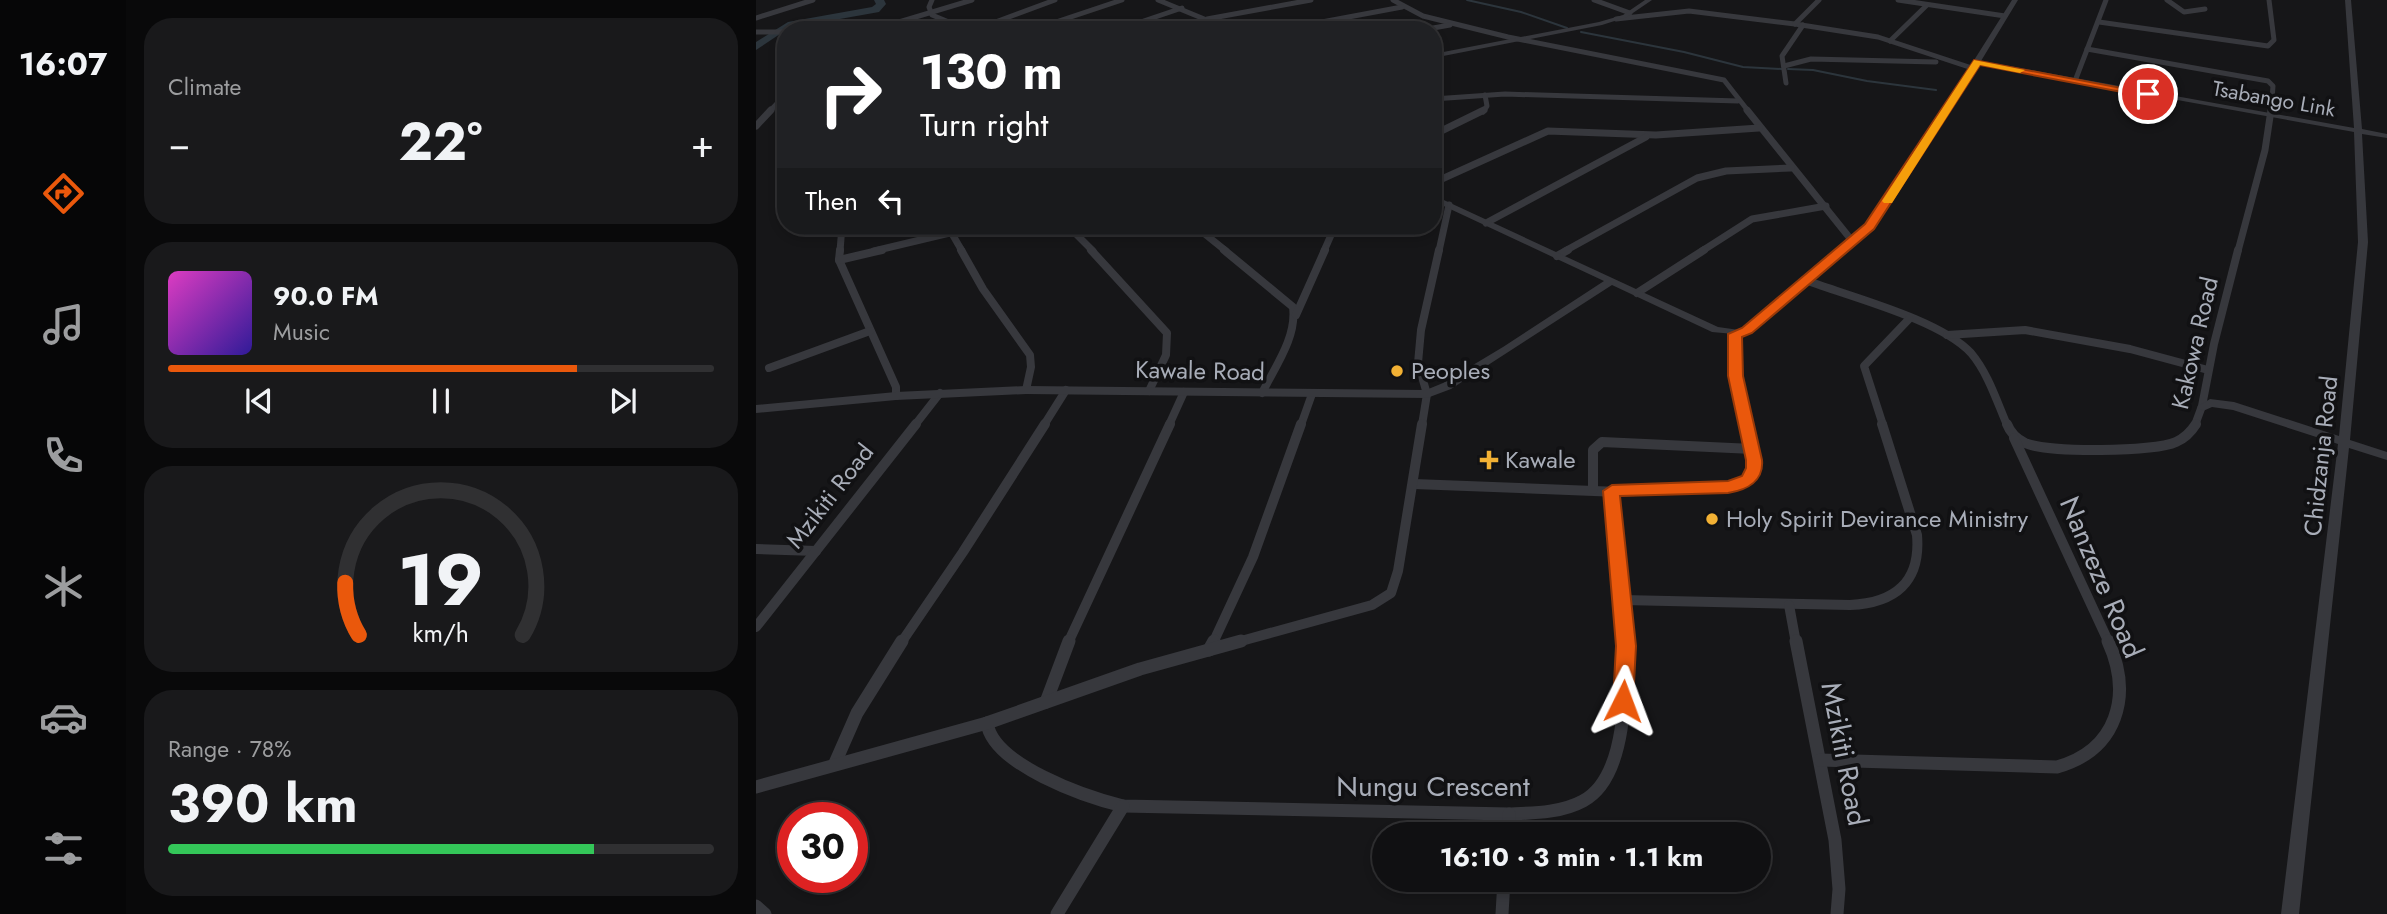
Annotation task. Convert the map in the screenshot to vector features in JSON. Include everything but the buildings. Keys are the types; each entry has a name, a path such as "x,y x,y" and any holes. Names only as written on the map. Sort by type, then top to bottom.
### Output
{"street":[{"path":"756,18 813,0"},
{"path":"932,0 929,7 931,13 948,21"},
{"path":"903,21 972,0"},
{"path":"998,21 1055,0"},
{"path":"1059,21 1122,0"},
{"path":"1158,0 1181,5 1211,21"},
{"path":"1207,19 1311,0"},
{"path":"1393,0 1402,7 1454,24 1724,80 1759,128 1853,242"},
{"path":"1594,0 1630,13"},
{"path":"1616,19 1649,0"},
{"path":"1796,24 1819,0"},
{"path":"1898,0 2005,16"},
{"path":"1442,202 1716,330 1735,334 1747,331 1870,227 2015,0"},
{"path":"2075,80 2106,0"},
{"path":"2167,0 2178,11 2195,12 2204,9"},
{"path":"2099,22 2268,46 2274,40 2269,2 2262,0"},
{"name":"Chidzanja Road","path":"2290,914 2344,442 2363,242 2348,0"},
{"path":"1140,21 1181,5"},
{"path":"1891,41 1927,5"},
{"path":"1327,21 1402,7"},
{"path":"1442,55 1616,19 1689,11 1803,25 1891,41 1962,65"},
{"path":"1442,26 1454,24"},
{"path":"1786,83 1783,53 1803,25"},
{"path":"756,32 777,34"},
{"name":"Kakowa Road","path":"2014,437 2045,447 2157,447 2180,440 2194,429 2203,407 2208,370 2230,277 2265,148 2273,86 2268,80 2087,49"},
{"path":"1784,66 1796,61 1828,59 1912,59 1975,65"},
{"name":"Tsabango Link","path":"1975,65 2075,80 2387,136"},
{"path":"1442,98 1485,95 1738,101"},
{"path":"1442,131 1483,113 1487,106 1485,95"},
{"path":"756,126 777,104"},
{"path":"1442,179 1548,131 1656,135 1759,128"},
{"path":"1486,223 1639,139 1656,135"},
{"path":"1557,256 1697,178 1726,171 1791,168"},
{"path":"756,787 987,723 1140,669 1372,605 1391,593 1398,571 1414,484 1427,394 1418,363 1421,330 1449,205"},
{"path":"1637,293 1752,219 1826,206"},
{"path":"841,235 839,260 895,387 896,396"},
{"path":"839,260 939,235"},
{"path":"953,235 983,289 1030,355 1031,367 1026,390"},
{"path":"1077,235 1167,332 1169,340 1166,357 1149,391"},
{"path":"1206,235 1287,300 1296,315"},
{"path":"1262,393 1291,332 1331,235"},
{"name":"Kawale Road","path":"756,409 896,396 1026,390 1427,394 1447,386 1611,281"},
{"path":"1808,281 1909,319 1963,345 1973,357 2014,437"},
{"path":"1623,600 1850,604 1882,600 1902,587 1917,562 1919,550 1913,520 1864,372 1867,361 1909,319"},
{"path":"1947,335 2025,330 2130,349 2208,370"},
{"path":"769,368 870,331"},
{"path":"1414,484 1612,491 1738,485 1752,474 1755,468 1735,376 1735,334"},
{"path":"835,763 845,736 871,688 952,569 1066,390"},
{"path":"1046,702 1072,632 1184,392"},
{"name":"Mzikiti Road","path":"756,627 940,393"},
{"path":"1209,650 1245,577 1312,394"},
{"path":"2203,407 2210,403 2234,406 2387,456"},
{"name":"Nanzeze Road","path":"1821,760 2057,767 2078,761 2091,752 2103,741 2117,718 2119,680 2112,650 2014,437"},
{"path":"1593,489 1593,450 1602,442 1753,449"},
{"name":"Nungu Crescent","path":"987,723 989,735 1009,755 1087,797 1123,806 1509,814 1566,808 1586,801 1599,790 1609,775 1615,757 1623,707 1626,646 1612,491"},
{"path":"756,549 816,551"},
{"name":"Mzikiti Road","path":"1789,605 1821,760 1838,863 1837,914"},
{"path":"1057,914 1123,806"},
{"path":"1508,822 1509,814"},
{"path":"1502,914 1503,892"},
{"path":"756,906 765,914"}],"waterway":[{"path":"810,21 875,10 881,4 879,0"},
{"path":"1467,0 1521,12 1567,28"},
{"path":"756,47 777,31"},
{"path":"1581,32 1684,52 1743,67 1782,69"},
{"path":"1788,69 1813,70 1867,81 1936,90"}],"slow traffic":[{"path":"1888,201 1977,62 2020,70"}],"place":[{"name":"Peoples","path":"1397,371"},
{"name":"Kawale","path":"1489,460"},
{"name":"Holy Spirit Devirance Ministry","path":"1712,519"}],"route":[{"path":"1623,701 1626,646 1612,491 1728,487 1748,480 1755,468 1735,376 1735,334 1747,331 1870,227 1977,62 2148,94"}]}
